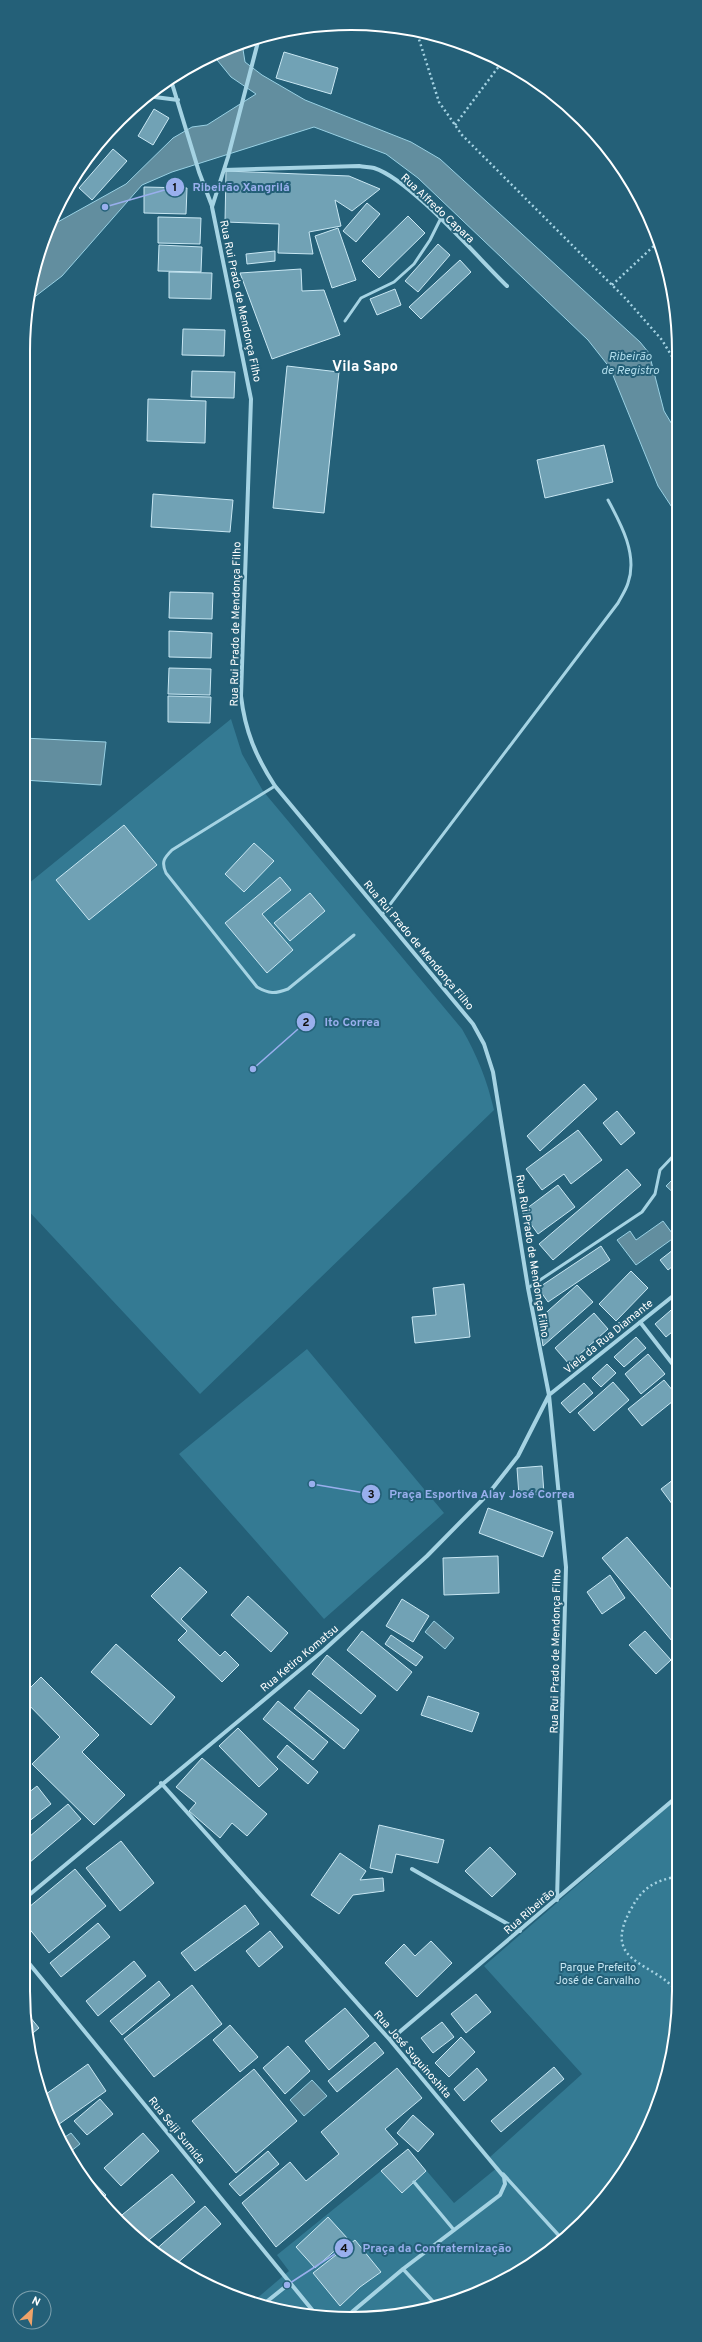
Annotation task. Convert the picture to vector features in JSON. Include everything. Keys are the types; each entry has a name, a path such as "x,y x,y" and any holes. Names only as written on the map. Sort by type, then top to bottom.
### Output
{"street":[{"name":"Rua Rui Prado de Mendonça Filho","path":"257,44 228,157 212,207 251,399 241,696 248,736 260,763 275,786 473,1024 484,1044 499,1100 528,1288 549,1395 567,1591 556,1900"},
{"path":"173,84 198,172 212,207"},
{"path":"155,97 178,100"},
{"name":"Rua Alfredo Capara","path":"224,170 359,166 374,168 398,183 440,220 507,286"},
{"name":"Viela da Rua Diamante","path":"549,1395 672,1297"},
{"path":"640,1322 672,1363"},
{"name":"Rua Ketiro Komatsu","path":"30,1894 161,1783 324,1650 427,1556 489,1493 518,1456 549,1395"},
{"name":"Rua José Suguinoshita","path":"161,1783 390,2040 501,2172"},
{"name":"Rua Ribeirão","path":"390,2040 672,1801"},
{"path":"412,1869 520,1931"},
{"name":"Rua Seiji Sumida","path":"30,1965 312,2309"},
{"path":"352,2312 403,2270 500,2195 505,2184 501,2172"},
{"path":"501,2172 559,2235"},
{"path":"414,2182 454,2230"},
{"path":"403,2270 433,2301"},
{"path":"267,2301 290,2283"}],"lane":[{"path":"345,321 361,298 394,282 414,264 430,240 440,220"},
{"path":"382,916 618,603 628,582 630,557 625,531 608,500"},
{"path":"275,786 172,850 165,857 163,865 166,873 257,987 268,993 279,993 288,989 354,935"},
{"path":"528,1288 642,1212 655,1194 660,1170 672,1157"}],"path":[{"path":"418,37 439,102 462,135 612,285 662,340 672,356"},
{"path":"455,125 499,66"},
{"path":"612,285 654,245"},
{"path":"672,1878 649,1885 638,1896 622,1928 624,1946 630,1958 667,1981 672,1987"}],"green space":[{"path":"231,719 242,754 263,791 462,1029 481,1068 488,1088 494,1110 200,1394 30,1212 30,882"},
{"path":"307,1349 444,1513 324,1619 179,1454"},
{"name":"Parque Prefeito José de Carvalho","path":"672,1803 672,1991 666,2054 655,2094 639,2133 618,2169 592,2203 563,2232 546,2246 512,2269 474,2288 434,2301 393,2309 351,2312 288,2306 258,2298 289,2271 277,2255 408,2149 454,2203 498,2167 490,2157 582,2074 484,1966"}],"water":[{"name":"Ribeirão de Registro","path":"243,49 245,62 262,75 305,100 411,142 440,159 640,342 649,353 664,411 672,424 672,507 658,486 610,368 588,340 418,178 386,154 314,127 172,172 142,185 62,276 35,297 41,268 57,223 126,184 173,138 192,127 207,125 256,94 231,77 217,59"},
{"path":"30,738 106,742 101,785 30,780"},
{"path":"672,1180 672,1192 666,1186"},
{"path":"663,1221 672,1233 672,1239 636,1265 617,1240 630,1231 636,1240"},
{"path":"434,1621 454,1638 445,1649 425,1632"},
{"path":"312,2080 327,2096 304,2116 290,2100"},
{"path":"71,2133 80,2144 72,2150 65,2137"}],"building":[{"path":"284,52 338,68 331,94 276,78"},
{"path":"154,109 169,118 153,145 138,136"},
{"path":"113,149 127,161 92,200 79,188"},
{"path":"226,171 349,176 380,189 352,211 335,200 341,226 309,232 313,254 278,253 279,224 225,222"},
{"path":"144,187 187,188 186,214 144,213"},
{"path":"367,203 380,214 356,242 343,231"},
{"path":"408,216 425,233 379,278 362,261"},
{"path":"158,217 201,218 200,244 158,243"},
{"path":"338,228 356,280 332,288 315,236"},
{"path":"438,244 450,255 418,292 405,281"},
{"path":"159,245 202,247 201,272 158,271"},
{"path":"275,251 275,261 247,264 246,254"},
{"path":"460,260 471,272 421,319 409,307"},
{"path":"301,269 302,291 324,290 340,335 272,359 240,273"},
{"path":"169,272 212,273 211,299 169,298"},
{"path":"395,289 401,305 377,315 370,299"},
{"path":"183,329 225,330 224,356 182,355"},
{"path":"287,366 339,372 324,513 273,508"},
{"path":"192,371 235,372 234,398 191,397"},
{"path":"148,399 206,401 205,443 147,441"},
{"path":"604,445 613,482 545,498 537,460"},
{"path":"153,494 233,500 230,532 151,527"},
{"path":"170,592 213,593 212,619 169,618"},
{"path":"169,631 212,633 211,658 169,657"},
{"path":"169,668 211,669 210,695 168,694"},
{"path":"168,696 211,697 210,723 168,722"},
{"path":"124,825 157,865 89,920 56,880"},
{"path":"254,843 274,861 244,892 225,874"},
{"path":"280,877 291,890 262,914 293,950 267,973 225,923"},
{"path":"310,893 325,911 290,941 274,923"},
{"path":"584,1084 597,1099 540,1151 527,1136"},
{"path":"617,1111 635,1133 621,1145 603,1123"},
{"path":"578,1130 602,1160 571,1184 564,1174 542,1190 526,1169"},
{"path":"627,1169 641,1185 553,1260 539,1244"},
{"path":"558,1185 575,1207 538,1234 522,1212"},
{"path":"601,1246 610,1260 548,1302 538,1288"},
{"path":"672,1251 672,1267 668,1270 660,1260"},
{"path":"631,1271 648,1288 616,1321 599,1304"},
{"path":"464,1284 470,1337 415,1343 412,1317 436,1315 433,1288"},
{"path":"577,1285 593,1302 543,1346 539,1319"},
{"path":"672,1309 672,1332 666,1337 655,1324"},
{"path":"594,1313 608,1329 569,1364 555,1348"},
{"path":"636,1337 646,1348 624,1367 614,1357"},
{"path":"648,1354 665,1374 641,1394 625,1374"},
{"path":"607,1364 616,1373 601,1387 592,1378"},
{"path":"664,1380 672,1390 672,1402 642,1426 628,1409"},
{"path":"613,1382 629,1400 594,1431 578,1413"},
{"path":"584,1383 593,1393 570,1413 561,1403"},
{"path":"542,1466 544,1494 519,1496 517,1468"},
{"path":"672,1481 672,1504 661,1489"},
{"path":"488,1508 553,1532 543,1557 479,1533"},
{"path":"627,1537 672,1590 672,1641 602,1558"},
{"path":"498,1556 499,1593 444,1595 443,1558"},
{"path":"180,1567 207,1592 181,1619 220,1656 225,1651 239,1665 222,1682 178,1640 187,1631 151,1596"},
{"path":"610,1575 625,1598 602,1614 587,1592"},
{"path":"248,1596 288,1633 271,1652 231,1615"},
{"path":"402,1599 429,1616 413,1642 386,1626"},
{"path":"362,1631 412,1672 397,1691 347,1650"},
{"path":"645,1631 671,1660 656,1674 629,1645"},
{"path":"391,1635 423,1657 416,1666 385,1644"},
{"path":"116,1644 175,1697 151,1725 91,1672"},
{"path":"327,1655 376,1696 361,1714 312,1674"},
{"path":"41,1677 99,1735 82,1752 125,1795 94,1825 32,1764 60,1737 30,1706 30,1688"},
{"path":"309,1690 359,1730 344,1749 294,1708"},
{"path":"428,1696 479,1713 472,1732 421,1715"},
{"path":"278,1701 328,1742 313,1760 263,1719"},
{"path":"238,1728 278,1769 259,1787 219,1746"},
{"path":"287,1745 318,1772 308,1784 277,1757"},
{"path":"202,1758 267,1814 247,1836 232,1823 220,1838 189,1811 196,1803 176,1787"},
{"path":"37,1786 51,1804 30,1820 30,1792"},
{"path":"68,1804 81,1819 30,1862 30,1836"},
{"path":"379,1825 444,1840 438,1863 396,1854 392,1873 370,1868"},
{"path":"121,1841 154,1883 120,1911 86,1868"},
{"path":"490,1847 516,1874 492,1897 465,1871"},
{"path":"340,1853 366,1871 360,1880 383,1878 384,1891 353,1895 339,1914 311,1895"},
{"path":"75,1869 106,1906 49,1953 30,1930 30,1906"},
{"path":"245,1905 259,1924 195,1971 181,1953"},
{"path":"98,1923 110,1937 61,1977 50,1963"},
{"path":"270,1931 283,1947 259,1967 246,1951"},
{"path":"431,1941 452,1963 417,1997 385,1963 404,1944 415,1956"},
{"path":"134,1961 146,1976 98,2016 86,2001"},
{"path":"159,1981 170,1995 122,2035 110,2021"},
{"path":"192,1985 222,2024 154,2077 124,2039"},
{"path":"476,1994 491,2012 466,2033 451,2014"},
{"path":"345,2008 369,2036 329,2070 305,2041"},
{"path":"32,2019 39,2028 33,2033"},
{"path":"442,2022 454,2037 433,2053 421,2038"},
{"path":"230,2025 258,2057 240,2072 213,2040"},
{"path":"461,2037 475,2052 449,2077 435,2063"},
{"path":"375,2042 384,2053 337,2092 328,2081"},
{"path":"288,2046 310,2071 285,2094 263,2068"},
{"path":"88,2064 106,2091 59,2124 47,2094"},
{"path":"554,2067 564,2079 501,2132 491,2121"},
{"path":"397,2068 422,2098 385,2129 398,2144 276,2247 242,2203 290,2162 306,2181 339,2154 321,2132"},
{"path":"477,2068 487,2080 464,2101 454,2089"},
{"path":"254,2069 297,2121 236,2173 192,2121"},
{"path":"100,2099 113,2114 87,2135 74,2121"},
{"path":"413,2115 434,2134 418,2152 397,2133"},
{"path":"143,2133 159,2151 121,2186 104,2168"},
{"path":"408,2149 426,2171 402,2193 381,2171"},
{"path":"268,2151 279,2164 240,2196 229,2184"},
{"path":"172,2174 195,2202 149,2240 121,2215"},
{"path":"92,2181 106,2195 105,2196"},
{"path":"205,2206 221,2224 179,2262 158,2247"},
{"path":"328,2217 348,2239 315,2268 296,2247"},
{"path":"355,2240 381,2272 360,2287 340,2306 313,2273"}],"place":[{"name":"Ribeirão Xangrilá","path":"105,207"},
{"name":"Ito Correa","path":"253,1069"},
{"name":"Praça Esportiva Alay José Correa","path":"312,1484"},
{"name":"Praça da Confraternização","path":"287,2285"}],"district":[{"name":"Vila Sapo","path":"365,366"}]}
